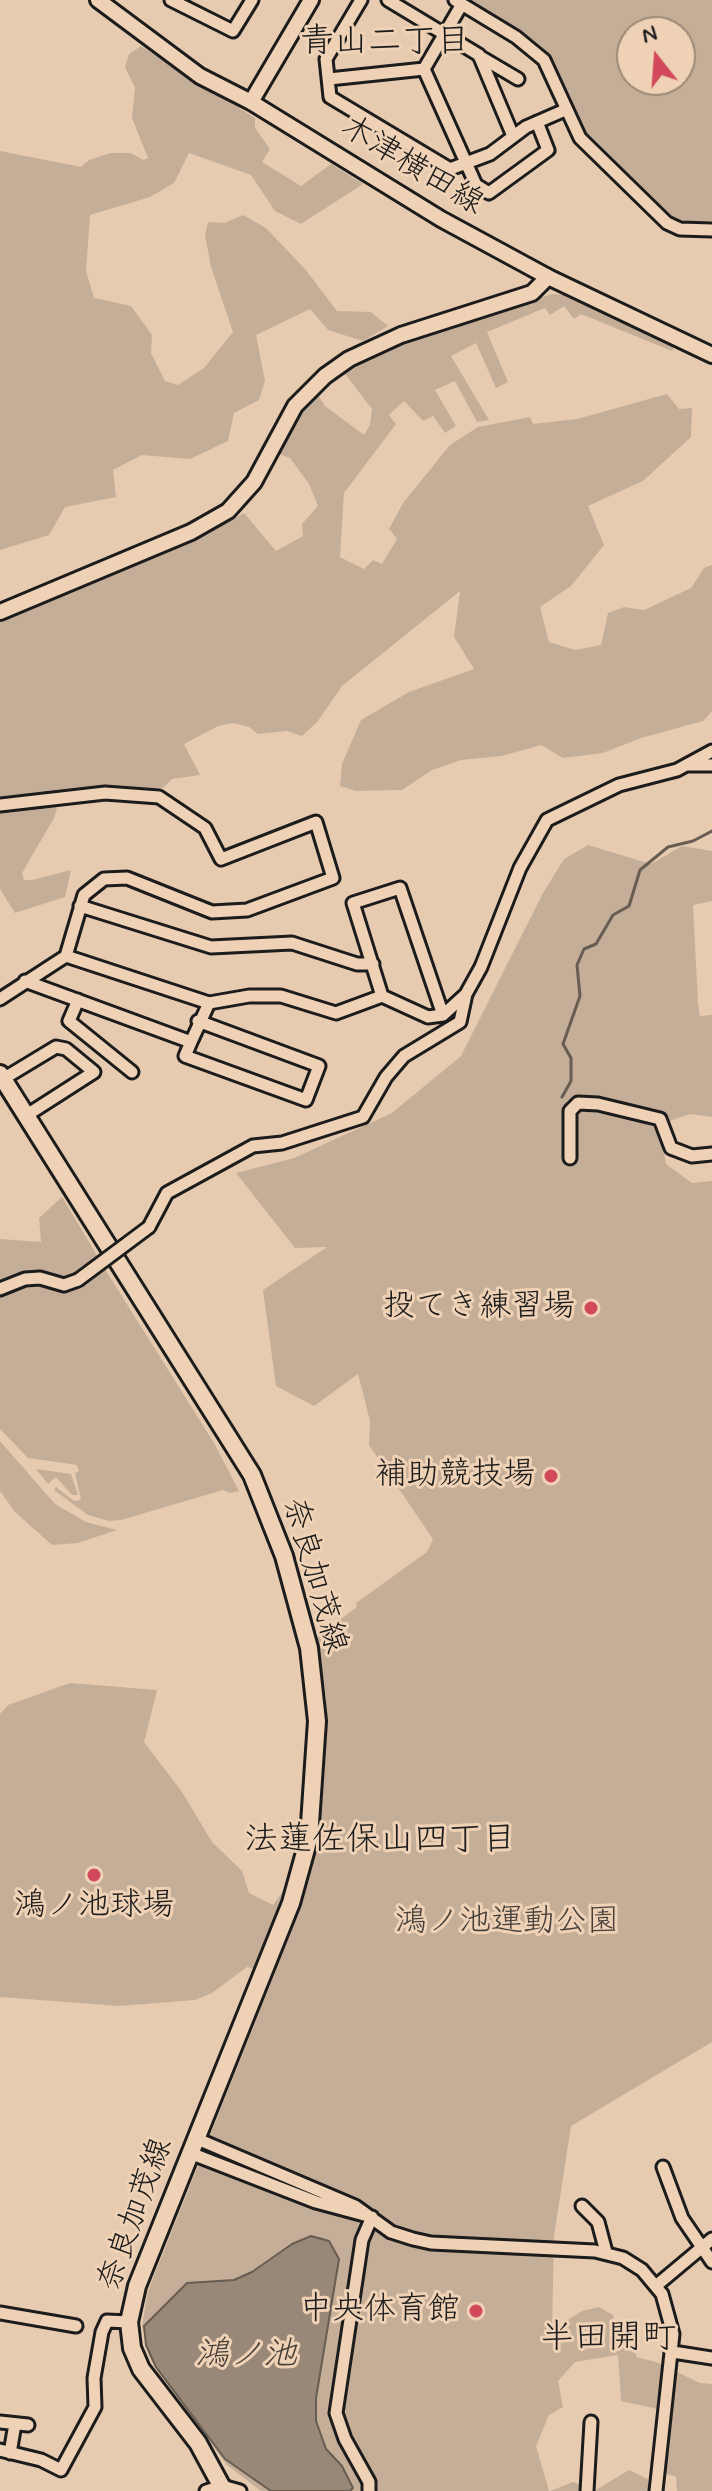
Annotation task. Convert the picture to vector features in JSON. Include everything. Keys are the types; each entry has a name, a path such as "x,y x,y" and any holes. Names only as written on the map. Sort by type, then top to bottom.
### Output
{"main road":[{"name":"奈良加茂線","path":"2,1076 252,1475 284,1556 309,1648 317,1721 309,1838 291,1903 137,2286 129,2322 132,2348 148,2382 198,2443 217,2489"}],"street":[{"name":"木津横田線","path":"98,0 165,53 441,219 548,277 712,355"},
{"path":"177,2 233,31 252,0"},
{"path":"251,102 311,0"},
{"path":"361,0 326,59 330,97 450,169 490,154 513,136 565,110"},
{"path":"388,0 518,79"},
{"path":"424,69 445,34 458,2 544,60 565,110 590,151 667,223 680,229 712,230"},
{"path":"479,55 513,136"},
{"path":"329,79 424,69"},
{"path":"424,69 476,185 489,193 548,150 537,122"},
{"path":"0,612 191,532 228,511 254,482 295,406 325,376 349,359 401,335 532,293 548,277"},
{"path":"0,1289 25,1279 40,1278 64,1285 78,1280 149,1227 167,1193 253,1146 282,1143 363,1117 386,1077 404,1056 460,1022 466,994 481,967 520,868 547,820 619,785 687,765 712,751"},
{"path":"687,765 712,765"},
{"path":"0,805 105,793 159,797 205,828 221,859 316,822 333,878 247,910 212,912 127,878 104,879 84,895 66,956 0,999"},
{"path":"382,996 353,903 400,888 443,1015"},
{"path":"80,906 211,947 292,943 357,964 373,964"},
{"path":"66,956 209,1003 249,996 281,996 336,1013 382,996 428,1017 443,1015 466,994"},
{"path":"25,981 191,1042"},
{"path":"78,1000 69,1021 132,1072"},
{"path":"198,1021 319,1066 306,1100 185,1056 198,1021 209,1003"},
{"path":"2,1076 56,1047 66,1049 94,1072 27,1115"},
{"path":"570,1158 570,1111 578,1103 598,1104 660,1119 671,1148 692,1156 712,1154"},
{"path":"192,2146 316,2202 372,2217 391,2232 431,2243 606,2252 631,2263 657,2285 670,2316 673,2352 656,2491"},
{"path":"663,2167 679,2212 697,2236 700,2249 712,2262"},
{"path":"582,2206 598,2222 606,2252"},
{"path":"369,2491 369,2482 336,2413 362,2240 372,2217"},
{"path":"657,2285 712,2239"},
{"path":"0,2313 76,2326"},
{"path":"0,2422 22,2424 5,2452 61,2470 95,2407 94,2378 102,2332 107,2321 129,2322"},
{"path":"673,2352 712,2358"},
{"path":"587,2491 591,2422"},
{"path":"217,2489 240,2491"}],"green space":[{"path":"471,0 712,0 712,221 687,225 667,216 583,136 545,54 469,3"},
{"path":"141,46 255,118 255,128 270,149 262,162 301,186 331,164 363,184 301,224 275,211 251,175 189,153 174,183 150,197 90,215 86,271 94,298 131,306 152,335 151,353 165,381 178,385 204,368 233,332 211,267 205,235 208,222 225,223 243,215 266,228 305,269 337,311 371,312 388,326 363,341 328,330 310,309 256,335 265,381 259,400 234,413 228,441 190,459 142,455 113,470 116,497 65,507 49,535 0,550 0,151 81,167 89,160 110,153 131,153 143,160 148,158 132,118 135,88 125,67 129,54"},
{"path":"552,294 565,295 674,347 672,351 581,314 574,319 564,306 550,315 545,308 487,332 508,382 496,388 476,343 451,356 489,420 477,422 455,381 435,390 456,426 445,433 433,416 423,421 404,401 389,415 396,424 344,493 340,557 364,569 373,560 382,564 397,539 389,529 403,503 450,445 478,427 530,417 533,424 577,419 667,394 679,409 692,408 691,437 643,481 588,506 604,545 571,586 540,607 549,642 575,650 601,645 608,613 624,607 644,610 691,588 704,568 712,565 712,711 703,721 641,738 603,753 563,758 541,745 502,756 461,760 432,770 402,790 356,791 340,786 342,764 361,720 409,692 474,669 454,637 460,591 342,686 318,721 302,736 287,731 258,734 249,727 233,723 218,726 184,744 200,775 172,779 163,788 73,789 0,802 0,621 196,540 244,513 276,551 303,536 302,524 318,506 309,484 290,458 273,452 287,425 316,392 325,406 364,435 370,425 372,409 342,370 397,342"},
{"path":"53,804 57,808 54,818 22,873 24,880 32,880 71,870 65,897 15,913 0,889 0,808"},
{"name":"鴻ノ池運動公園","path":"588,845 651,864 682,846 712,851 712,901 693,905 700,1016 712,1015 712,1117 690,1114 667,1122 659,1115 603,1099 577,1099 567,1104 604,1110 660,1129 666,1164 692,1183 712,1181 712,2042 571,2126 554,2236 552,2330 582,2311 599,2307 613,2315 614,2326 639,2335 636,2357 656,2362 700,2383 712,2384 712,2491 677,2491 676,2477 665,2473 671,2412 621,2401 618,2355 575,2362 558,2381 563,2407 549,2415 536,2446 549,2491 261,2491 227,2465 159,2375 149,2356 142,2326 148,2291 274,1975 247,1967 212,1993 195,2000 119,2006 0,1997 0,1714 8,1705 70,1683 157,1690 144,1742 182,1792 212,1842 242,1871 249,1893 273,1905 320,1840 326,1698 317,1637 357,1607 356,1603 427,1552 433,1539 369,1445 370,1421 358,1374 314,1406 276,1386 263,1290 327,1247 295,1248 236,1173 294,1158 392,1113 461,1056 543,893 564,859"},
{"path":"62,1197 98,1257 69,1280 0,1286 0,1239 41,1242 39,1218"},
{"path":"103,1266 214,1443 239,1491 230,1493 223,1490 109,1521 88,1515 54,1490 56,1487 74,1501 81,1500 75,1473 79,1471 77,1465 28,1458 0,1429 0,1294 22,1284 37,1283 65,1290"},
{"path":"0,1441 55,1504 86,1522 117,1530 78,1543 52,1545 15,1512 0,1491"},
{"path":"36,1469 71,1474 78,1495 72,1495 56,1477 48,1484"},
{"path":"629,2470 648,2479 648,2491 550,2491 573,2482 596,2490"}],"water":[{"name":"鴻ノ池","path":"311,2236 329,2241 339,2259 316,2398 316,2421 326,2449 342,2466 353,2488 350,2491 271,2491 225,2459 156,2367 146,2345 144,2326 187,2283 234,2280 252,2272 292,2244"}],"waterway":[{"path":"562,1097 571,1081 571,1058 563,1044 580,996 577,965 584,949 596,944 613,915 629,906 640,870 668,847 693,841 712,831"}],"place":[{"name":"投てき練習場","path":"591,1308"},
{"name":"補助競技場","path":"551,1476"},
{"name":"鴻ノ池球場","path":"94,1875"},
{"name":"中央体育館","path":"476,2311"}],"district":[{"name":"青山二丁目","path":"385,44"},
{"name":"法蓮佐保山四丁目","path":"380,1842"},
{"name":"半田開町","path":"608,2340"}]}
